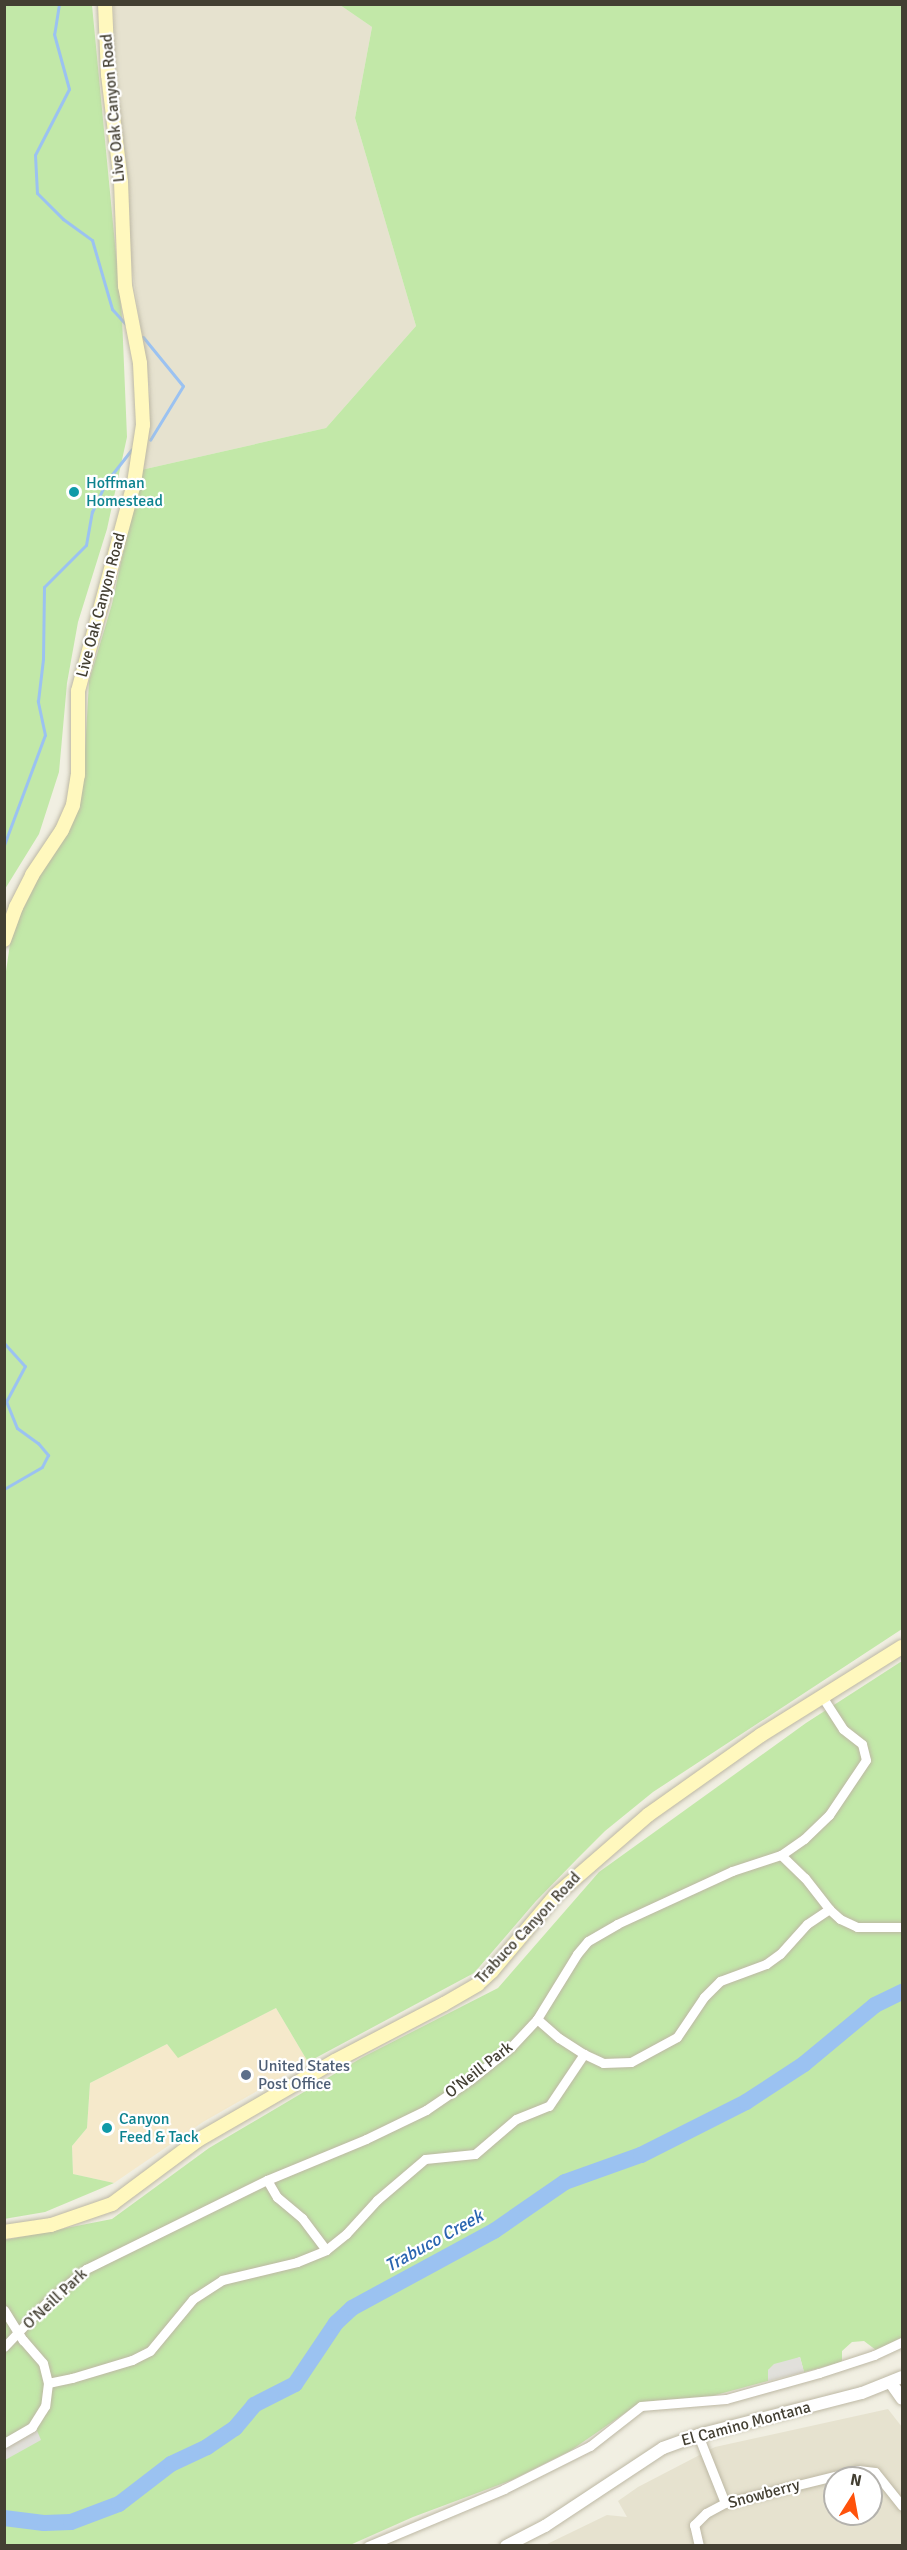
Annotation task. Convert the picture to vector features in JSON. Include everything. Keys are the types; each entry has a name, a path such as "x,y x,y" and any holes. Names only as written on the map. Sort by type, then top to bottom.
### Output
{"main road":[{"name":"Live Oak Canyon Road","path":"4,940 32,875 62,830 73,805 78,775 78,691 134,483 143,425 141,371 125,286 121,182 108,75 105,4"},
{"name":"Trabuco Canyon Road","path":"4,2232 51,2225 112,2204 198,2140 335,2061 478,1984 492,1971 556,1895 598,1856 682,1790 821,1695 903,1647"}],"street":[{"name":"O'Neill Park","path":"4,2347 48,2301 86,2269 267,2180 356,2143 426,2110 470,2080 511,2047 537,2019 577,1954 588,1941 616,1924 732,1871 781,1855 829,1815 866,1760 862,1744 843,1729 821,1695"},
{"path":"781,1855 805,1878 829,1909 840,1919 857,1927 903,1927"},
{"path":"537,2019 559,2038 603,2063 631,2062 677,2037 704,1998 720,1981 766,1964 780,1954 807,1924 829,1909"},
{"path":"48,2383 112,2366 150,2351 193,2299 222,2280 297,2262 326,2250 346,2234 377,2200 425,2160 475,2154 516,2119 549,2106 584,2054"},
{"path":"267,2180 277,2197 302,2218 326,2250"},
{"path":"4,2310 20,2331 23,2340 43,2362 48,2383 45,2406 32,2427 4,2443"},
{"path":"368,2546 504,2489 591,2446 641,2406 726,2399 819,2373 874,2355 903,2342"},
{"path":"897,2380 903,2398"},
{"name":"El Camino Montana","path":"506,2546 545,2526 646,2457 698,2435 897,2380"},
{"path":"698,2435 725,2503"},
{"name":"Snowberry","path":"699,2546 694,2525 706,2513 725,2503 858,2470 875,2472 903,2506"}],"shaded area":[{"path":"114,5 340,5 372,27 355,118 416,326 326,428 141,470 150,391 132,267 115,51"},
{"path":"276,2008 308,2062 203,2122 114,2183 73,2174 72,2146 87,2128 90,2083 167,2044 178,2057"},
{"path":"800,2357 804,2372 768,2381 768,2370 774,2364"},
{"path":"888,2409 902,2427 902,2545 543,2546 607,2515 627,2517 618,2501 638,2487 715,2447"},
{"path":"35,2426 41,2440 5,2460 5,2446"}],"green space":[{"path":"5,5 92,5 122,317 127,437 107,529 78,622 67,683 59,772 39,834 5,889"},
{"path":"340,5 902,5 902,1629 653,1792 605,1831 577,1859 536,1901 474,1973 308,2062 276,2008 178,2058 167,2044 90,2083 87,2128 72,2146 73,2174 114,2183 45,2212 4,2219 5,978 10,944 19,917 44,867 66,834 85,752 89,681 112,604 141,470 326,428 416,326 355,118 372,27"},
{"path":"902,1661 902,2338 876,2350 864,2341 852,2342 842,2351 842,2362 804,2372 800,2357 768,2370 768,2381 712,2396 641,2402 570,2451 512,2480 413,2517 350,2545 5,2546 5,2240 112,2219 209,2148 363,2057 498,1988 599,1872 806,1723"}],"waterway":[{"path":"59,4 54,34 69,89 35,155 37,193 63,219 92,240 112,309 128,327"},
{"path":"143,337 183,386 150,440"},
{"path":"4,845 45,735 38,701 43,659 44,587 86,545 92,512 106,482 132,449"},
{"path":"4,1343 25,1366 6,1401 17,1428 38,1443 48,1455 42,1467 4,1489"},
{"name":"Trabuco Creek","path":"4,2518 44,2523 71,2522 119,2504 171,2464 207,2447 235,2428 254,2405 295,2384 336,2323 352,2308 494,2231 565,2182 641,2155 746,2102 804,2064 875,2005 902,1992"}],"place":[{"name":"Hoffman Homestead","path":"74,492"},
{"name":"United States Post Office","path":"246,2075"},
{"name":"Canyon Feed & Tack","path":"107,2128"}]}
